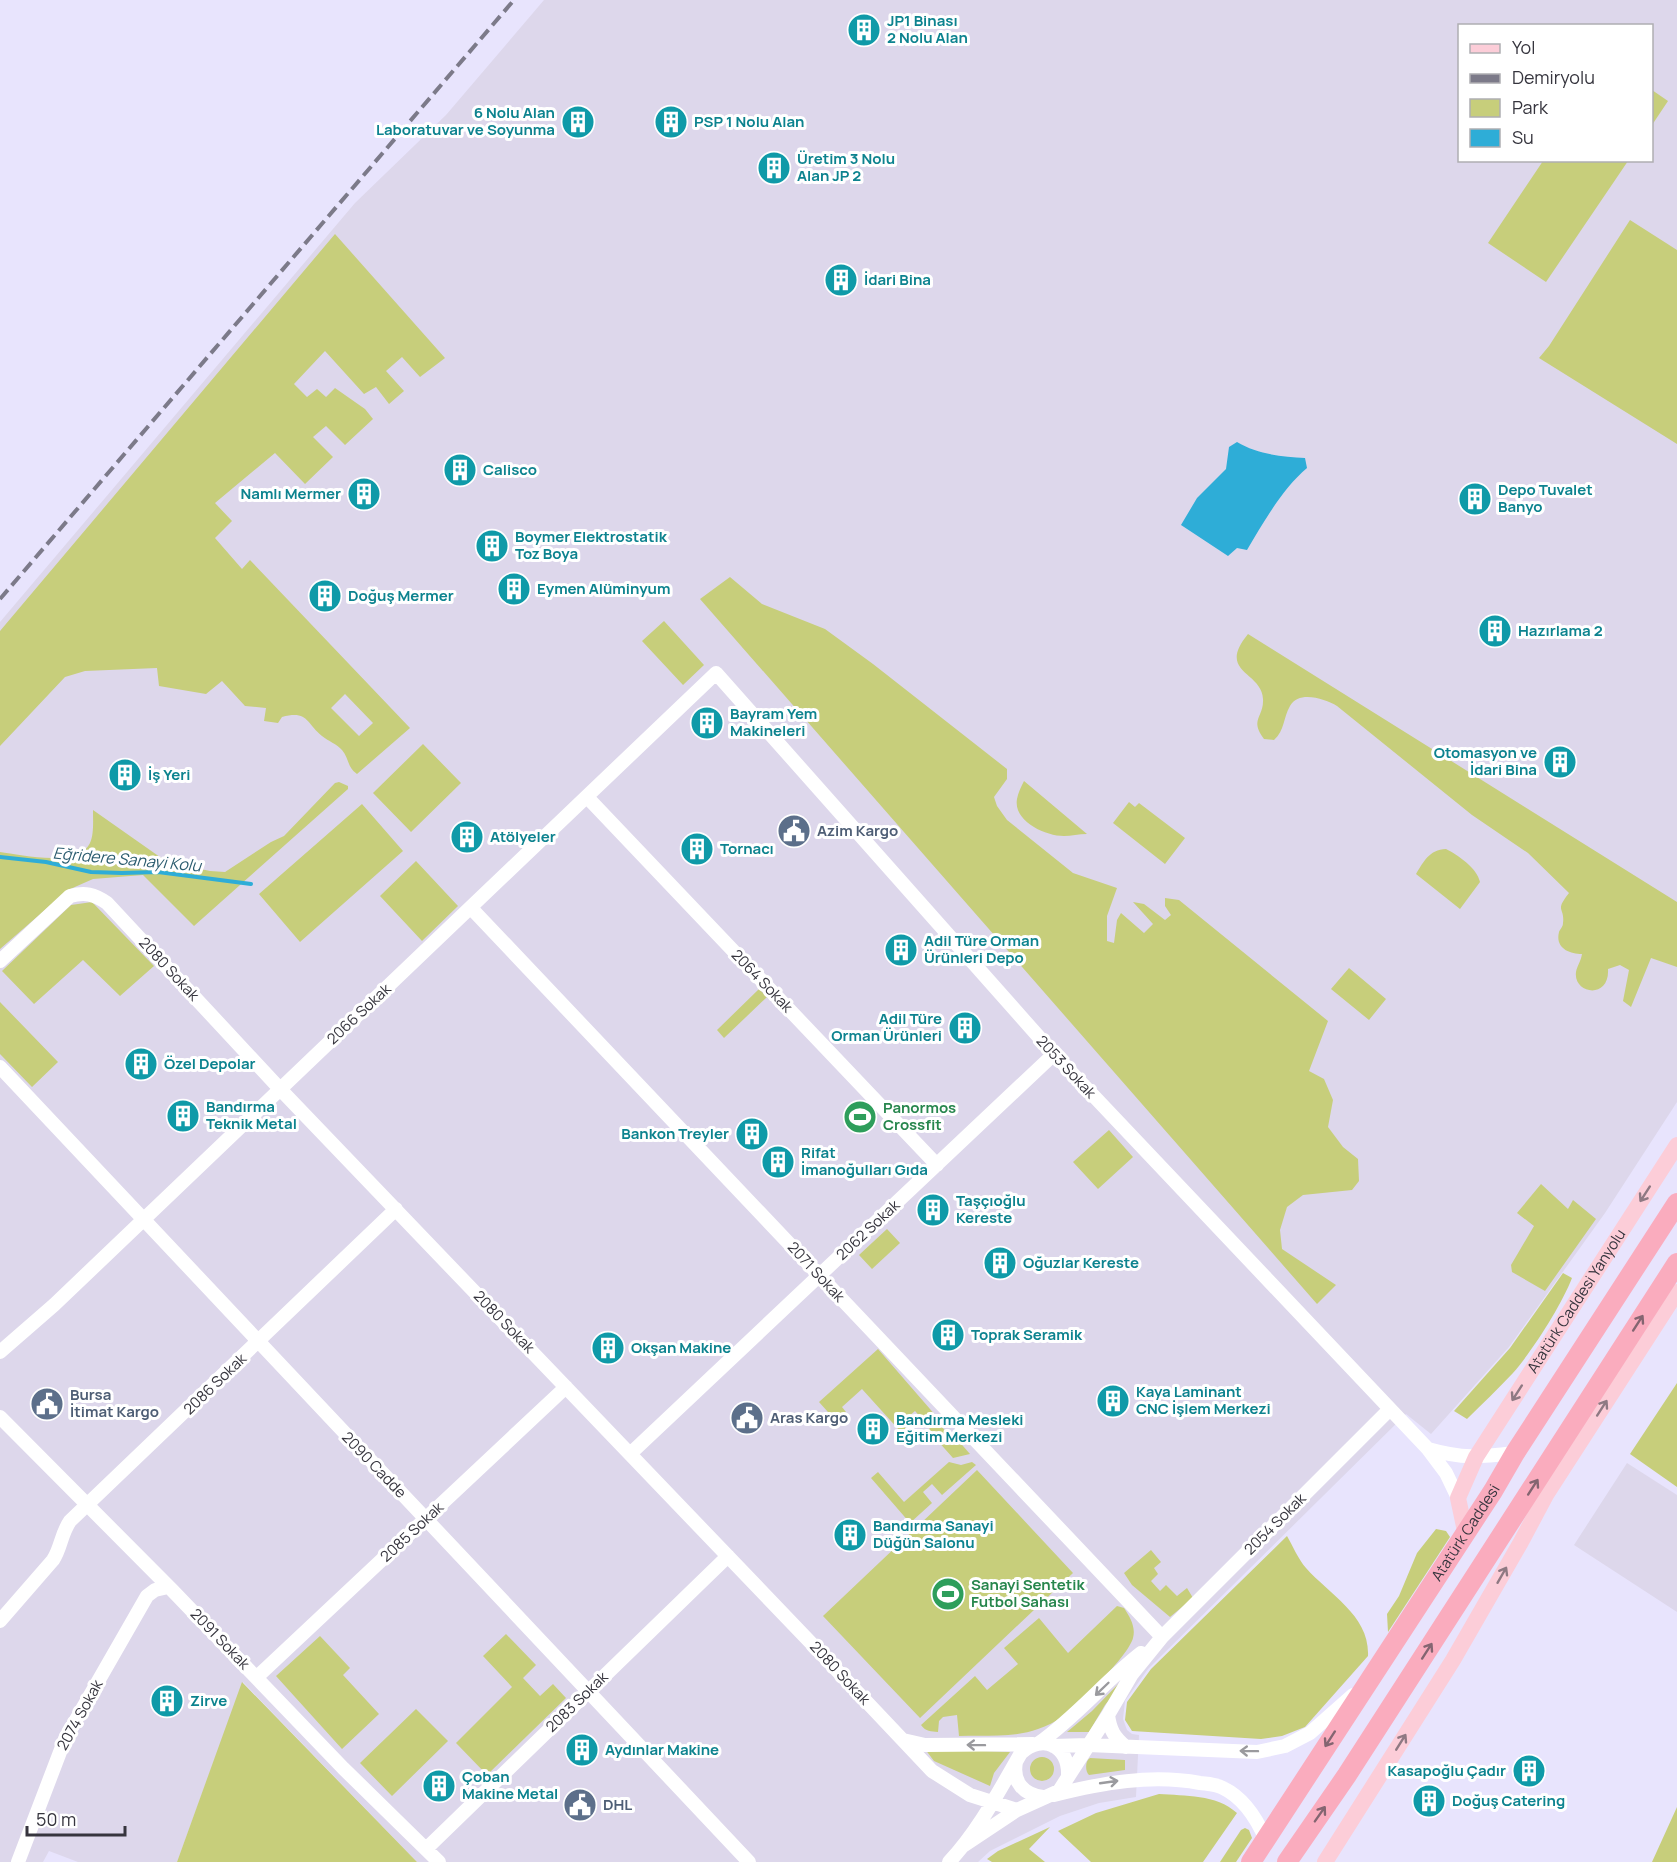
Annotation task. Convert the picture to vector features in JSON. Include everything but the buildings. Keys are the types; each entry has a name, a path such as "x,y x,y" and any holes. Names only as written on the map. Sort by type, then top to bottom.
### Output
{"highway":[{"name":"Atatürk Caddesi","path":"1251,1862 1677,1203"},
{"path":"1287,1862 1347,1775 1677,1263"}],"main road":[{"name":"Atatürk Caddesi Yanyolu","path":"1458,1498 1476,1457 1677,1145"},
{"path":"1325,1861 1453,1660 1546,1495 1677,1292"},
{"path":"1458,1498 1465,1531"}],"street":[{"name":"2066 Sokak","path":"0,1352 54,1305 716,673"},
{"name":"2053 Sokak","path":"716,673 1054,1054 1428,1449 1446,1473 1458,1498"},
{"name":"2064 Sokak","path":"587,797 937,1165"},
{"name":"2080 Sokak","path":"0,961 70,896 83,893 96,895 107,903 280,1089 932,1771 970,1795 1017,1810"},
{"name":"2071 Sokak","path":"471,908 1162,1637"},
{"name":"2062 Sokak","path":"630,1454 1054,1054"},
{"name":"2090 Cadde","path":"0,1067 749,1862"},
{"name":"2086 Sokak","path":"0,1621 53,1560 65,1528 396,1209"},
{"name":"2085 Sokak","path":"257,1677 566,1387"},
{"name":"2054 Sokak","path":"963,1846 1017,1810 1059,1791 1132,1674 1162,1637 1389,1410"},
{"name":"2091 Sokak","path":"0,1417 257,1677 343,1768 439,1862"},
{"path":"1428,1449 1455,1456 1476,1457 1515,1452"},
{"name":"2083 Sokak","path":"426,1849 728,1556"},
{"name":"2074 Sokak","path":"18,1862 65,1739 147,1596 155,1590 168,1587"},
{"name":"2054 Sokak","path":"949,1862 963,1846 992,1803 1020,1753 1066,1723 1127,1664 1162,1637"},
{"path":"902,1740 925,1745 1037,1743 1053,1746 1088,1745 1257,1752 1285,1746 1319,1726 1368,1681"},
{"path":"1108,1715 1110,1730 1126,1747"},
{"path":"1053,1746 1066,1758 1068,1775"},
{"path":"1016,1760 1014,1769 1020,1786 1026,1792 1047,1796 1095,1784 1132,1779 1189,1781 1222,1787 1241,1801 1258,1821 1266,1840"}],"shaded area":[{"path":"544,0 1677,0 1677,1102 1605,1213 1509,1347 1431,1434 1406,1414 1148,1669 1125,1701 1123,1719 1127,1730 1139,1735 1136,1797 1099,1803 1060,1816 990,1851 978,1862 417,1862 243,1682 177,1862 78,1862 49,1851 43,1862 0,1862 0,622 355,203 446,115"},
{"path":"1627,1463 1677,1495 1677,1612 1574,1545"}],"green space":[{"path":"1653,91 1668,101 1653,124"},
{"path":"1542,162 1627,162 1546,282 1488,243"},
{"path":"1630,220 1677,250 1677,444 1539,358"},
{"path":"335,234 445,358 420,377 402,357 386,371 404,391 389,404 376,387 364,394 325,351 294,384 307,397 317,389 326,397 335,388 365,409 373,419 345,445 326,426 313,437 333,457 305,484 275,453 215,503 232,521 215,538 242,569 250,560 410,728 357,774 351,768 342,750 322,736 306,719 291,715 282,717 278,723 264,721 266,708 245,706 222,681 206,694 159,686 157,668 85,671 65,677 0,746 0,631","holes":["345,694 373,723 359,736 331,708"]},
{"path":"730,577 762,604 825,629 1007,769 1007,779 994,797 997,806 1007,820 1073,873 1117,888 1107,916 1107,941 1114,943 1117,920 1121,913 1144,933 1153,924 1133,902 1144,904 1165,920 1171,915 1165,906 1165,898 1179,900 1328,1021 1309,1071 1324,1079 1333,1100 1328,1127 1343,1147 1358,1159 1359,1181 1352,1190 1303,1195 1287,1207 1280,1230 1282,1249 1336,1285 1317,1304 700,599"},
{"path":"664,621 704,665 683,685 642,641"},
{"path":"1248,634 1677,902 1677,967 1651,958 1631,1007 1623,1001 1629,970 1620,965 1608,969 1607,979 1603,986 1592,990 1585,989 1580,985 1576,972 1582,954 1564,949 1558,938 1563,926 1561,907 1569,893 1528,853 1472,815 1332,703 1312,697 1299,698 1290,706 1278,736 1274,740 1264,739 1257,723 1263,705 1261,690 1238,664 1239,647"},
{"path":"423,744 461,783 411,832 373,793"},
{"path":"1024,781 1087,834 1056,835 1032,826 1020,814 1017,807 1017,797"},
{"path":"339,782 348,786 348,789 194,926 143,875 93,879 68,890 0,949 0,852 62,858 84,851 90,843 93,832 93,810 167,862 225,872 284,836 335,783"},
{"path":"1129,802 1135,807 1139,803 1185,838 1165,864 1113,823"},
{"path":"362,804 403,851 300,942 259,894"},
{"path":"1446,849 1471,867 1480,882 1460,909 1416,874 1431,854"},
{"path":"416,861 458,906 422,941 380,896"},
{"path":"92,902 154,966 120,996 83,960 34,1004 2,971 71,905"},
{"path":"1349,968 1386,999 1369,1020 1331,989"},
{"path":"759,989 767,997 724,1038 717,1030"},
{"path":"0,1002 58,1062 32,1087 0,1054"},
{"path":"1109,1130 1133,1157 1098,1189 1073,1162"},
{"path":"1541,1184 1568,1209 1573,1200 1596,1219 1545,1291 1512,1272 1511,1265 1534,1226 1517,1213"},
{"path":"887,1229 900,1243 872,1269 859,1255"},
{"path":"1563,1273 1572,1278 1567,1289 1546,1327 1521,1363 1467,1419 1454,1411 1510,1348"},
{"path":"878,1349 943,1424 941,1426 970,1454 953,1458 928,1430 930,1428 915,1411 901,1423 914,1437 909,1441 862,1389 842,1407 846,1412 836,1421 819,1402"},
{"path":"1677,1383 1677,1487 1630,1454"},
{"path":"949,1462 961,1465 972,1462 976,1465 942,1495 932,1484 923,1492 932,1503 910,1523 871,1478 878,1472 904,1502"},
{"name":"Sanayi Sentetik Futbol Sahası","path":"977,1470 1073,1573 920,1718 823,1616"},
{"path":"1436,1529 1446,1531 1450,1537 1388,1632 1387,1614 1399,1596 1417,1553"},
{"path":"1287,1536 1306,1568 1356,1618 1363,1629 1368,1656 1305,1727 1282,1736 1261,1739 1132,1731 1125,1720 1127,1702 1151,1669"},
{"path":"1151,1550 1161,1562 1154,1568 1158,1574 1151,1581 1160,1591 1166,1585 1177,1596 1187,1588 1193,1598 1170,1617 1132,1585 1124,1573"},
{"path":"1117,1606 1124,1608 1132,1622 1134,1634 1129,1646 1113,1668 1090,1692 1057,1721 1029,1732 999,1736 959,1736 957,1715 943,1717 939,1721 938,1732 927,1730 921,1725 975,1676 987,1690 1018,1664 1004,1648 1039,1618 1068,1653"},
{"path":"506,1634 536,1665 523,1678 540,1696 553,1684 566,1698 487,1775 456,1743 512,1687 483,1656"},
{"path":"320,1636 350,1668 343,1675 379,1714 342,1749 276,1676"},
{"path":"1127,1675 1129,1676 1105,1705 1089,1732 1067,1732 1092,1711"},
{"path":"242,1682 417,1862 177,1862"},
{"path":"416,1709 448,1741 392,1796 360,1763"},
{"path":"925,1749 1010,1752 994,1773 990,1786 934,1761"},
{"path":"1042,1757 1051,1760 1054,1769 1051,1778 1042,1781 1033,1778 1030,1769 1033,1760"},
{"path":"1090,1758 1125,1760 1125,1770 1089,1775 1086,1766"},
{"path":"1159,1794 1210,1799 1220,1802 1237,1813 1203,1862 1091,1862 1058,1831 1096,1813"},
{"path":"1677,1807 1677,1862 1652,1862"},
{"path":"1050,1827 1029,1849 1045,1862 992,1862 987,1859 998,1851"},
{"path":"1245,1828 1249,1830 1252,1838 1236,1862 1220,1862 1241,1830"}],"water":[{"path":"1237,442 1270,454 1305,458 1307,468 1282,496 1247,550 1237,548 1228,556 1181,525 1197,498 1226,469 1229,447"}],"waterway":[{"name":"Eğridere Sanayi Kolu","path":"0,857 46,862 91,872 158,872 251,884"}],"railway":[{"path":"0,599 514,0"}],"place":[{"name":"JP1 Binası 2 Nolu Alan","path":"864,30"},
{"name":"6 Nolu Alan Laboratuvar ve Soyunma","path":"578,122"},
{"name":"PSP 1 Nolu Alan","path":"671,122"},
{"name":"Üretim 3 Nolu Alan JP 2","path":"774,168"},
{"name":"İdari Bina","path":"841,280"},
{"name":"Calisco","path":"460,470"},
{"name":"Namlı Mermer","path":"364,494"},
{"name":"Depo Tuvalet Banyo","path":"1475,499"},
{"name":"Boymer Elektrostatik Toz Boya","path":"492,546"},
{"name":"Eymen Alüminyum","path":"514,589"},
{"name":"Doğuş Mermer","path":"325,596"},
{"name":"Hazırlama 2","path":"1495,631"},
{"name":"Bayram Yem Makineleri","path":"707,723"},
{"name":"Otomasyon ve İdari Bina","path":"1560,762"},
{"name":"İş Yeri","path":"125,775"},
{"name":"Azim Kargo","path":"794,831"},
{"name":"Atölyeler","path":"467,837"},
{"name":"Tornacı","path":"697,849"},
{"name":"Adil Türe Orman Ürünleri Depo","path":"901,950"},
{"name":"Adil Türe Orman Ürünleri","path":"965,1028"},
{"name":"Özel Depolar","path":"141,1064"},
{"name":"Bandırma Teknik Metal","path":"183,1116"},
{"name":"Panormos Crossfit","path":"860,1117"},
{"name":"Bankon Treyler","path":"752,1134"},
{"name":"Rifat İmanoğulları Gıda","path":"778,1162"},
{"name":"Taşçıoğlu Kereste","path":"933,1210"},
{"name":"Oğuzlar Kereste","path":"1000,1263"},
{"name":"Toprak Seramik","path":"948,1335"},
{"name":"Okşan Makine","path":"608,1348"},
{"name":"Kaya Laminant CNC İşlem Merkezi","path":"1113,1401"},
{"name":"Bursa İtimat Kargo","path":"47,1404"},
{"name":"Aras Kargo","path":"747,1418"},
{"name":"Bandırma Mesleki Eğitim Merkezi","path":"873,1429"},
{"name":"Bandırma Sanayi Düğün Salonu","path":"850,1535"},
{"name":"Sanayi Sentetik Futbol Sahası","path":"948,1594"},
{"name":"Zirve","path":"167,1701"},
{"name":"Aydınlar Makine","path":"582,1750"},
{"name":"Kasapoğlu Çadır","path":"1529,1771"},
{"name":"Çoban Makine Metal","path":"439,1786"},
{"name":"Doğuş Catering","path":"1429,1801"},
{"name":"DHL","path":"580,1805"}]}
